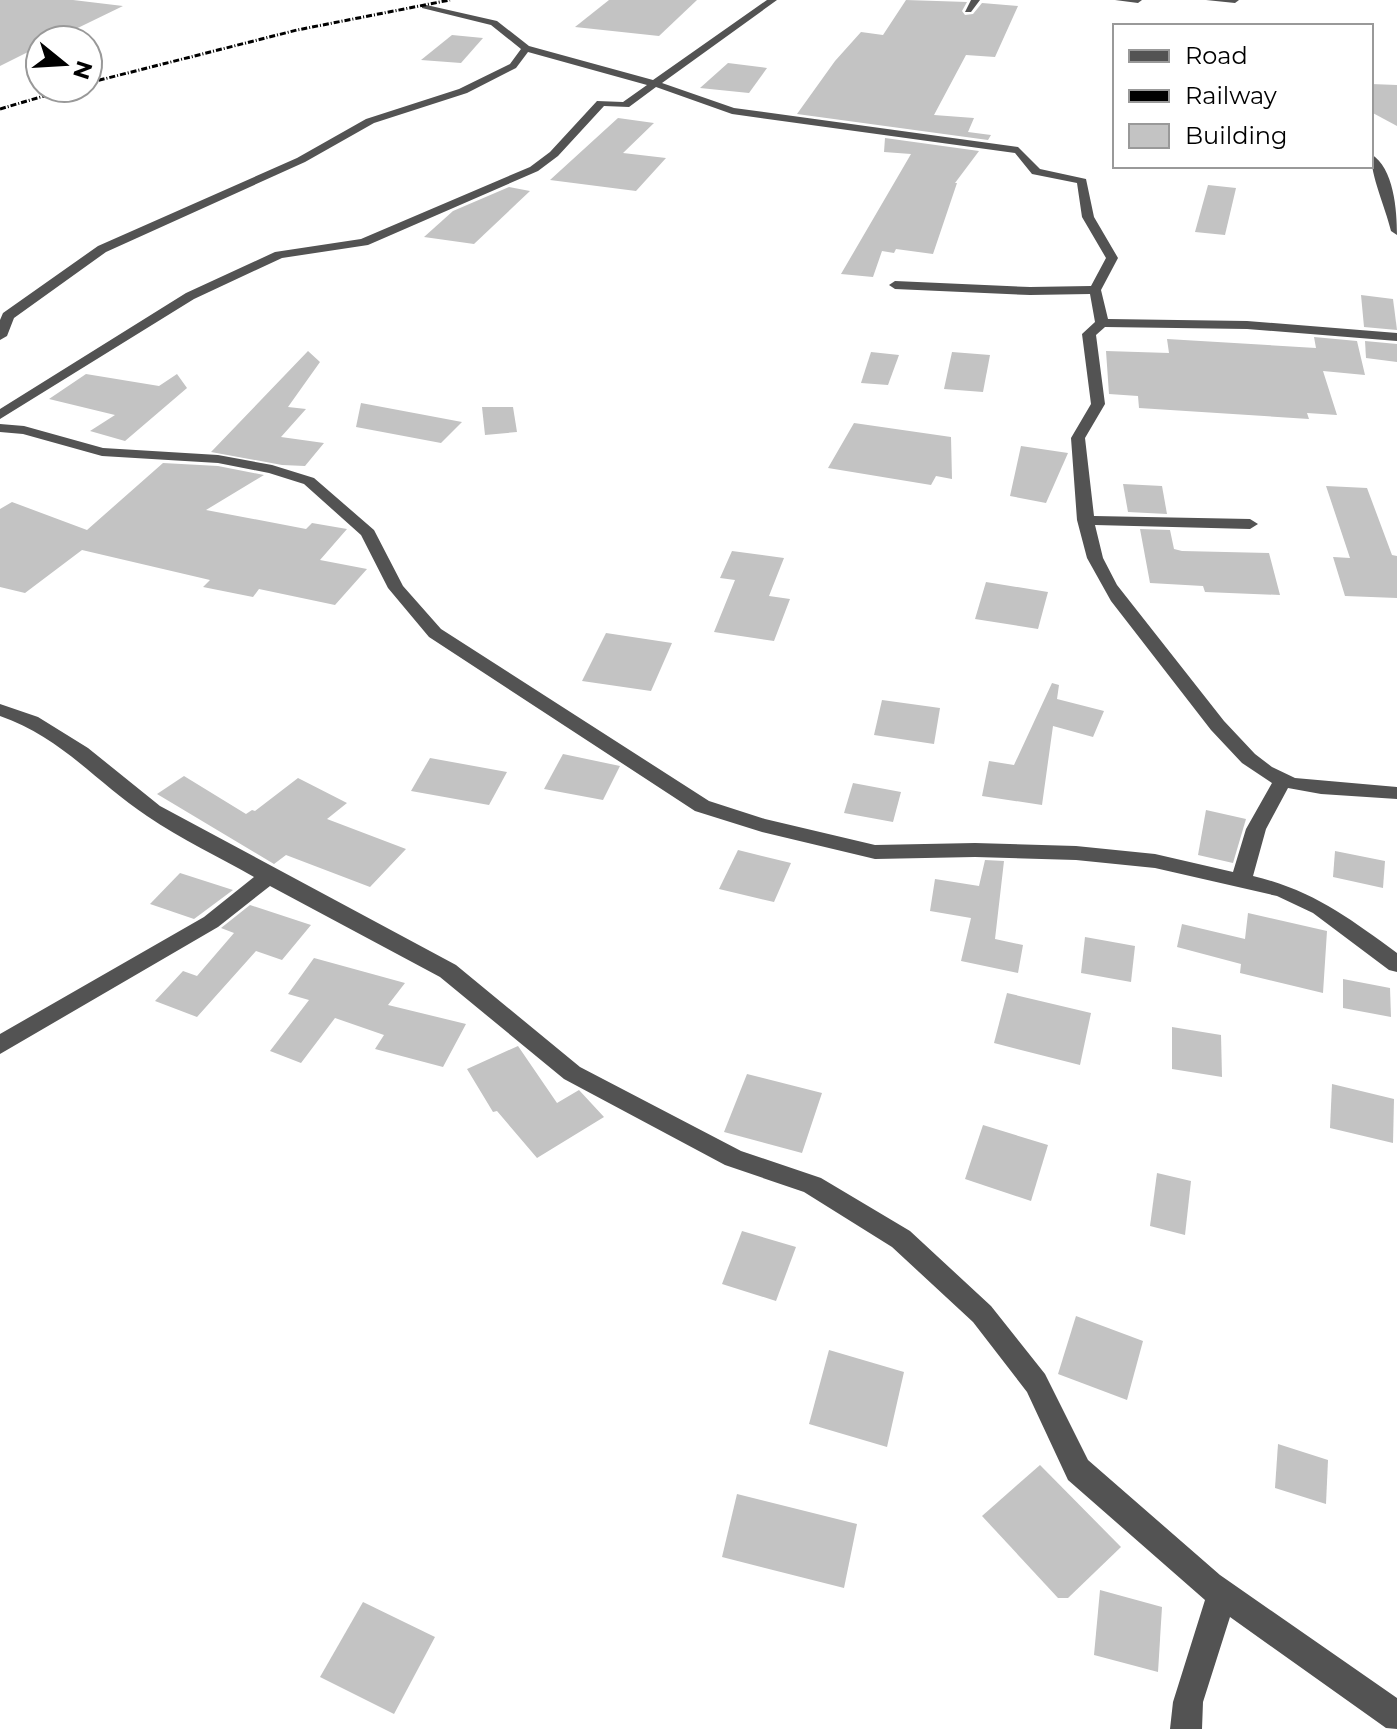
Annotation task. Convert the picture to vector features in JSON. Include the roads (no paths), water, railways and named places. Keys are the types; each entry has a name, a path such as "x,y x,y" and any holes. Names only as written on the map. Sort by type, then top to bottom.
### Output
{"street":[{"path":"0,415 190,296 279,255 364,242 534,169 554,154 601,103 625,105 773,0"},
{"path":"968,10 976,0"},
{"path":"1119,0 1138,0"},
{"path":"1210,0 1235,0"},
{"path":"425,6 494,23 526,48 656,84 732,111 1018,150 1036,172 1082,181 1088,217 1112,258 1095,290 1102,323"},
{"path":"0,336 8,316 102,249 301,160 370,121 463,91 513,66 526,48"},
{"path":"1373,161 1383,180 1397,231"},
{"path":"895,285 1030,291 1095,290"},
{"path":"1397,337 1247,325 1102,323 1089,334 1098,404 1078,438 1083,462 1085,520 1095,559 1117,598 1165,654 1209,716 1263,768 1283,781 1397,793"},
{"path":"0,428 24,430 102,452 159,453 218,459 272,469 309,481 368,533 396,588 435,633 702,806 762,825 875,852 975,850 1076,853 1155,861 1282,890 1320,908 1397,964"},
{"path":"1085,520 1250,524"},
{"path":"0,710 32,721 81,752 153,811 448,971 572,1073 733,1158 812,1185 901,1239 982,1314 1036,1383 1078,1470 1222,1594 1397,1717"},
{"path":"1242,883 1244,857 1259,817 1283,781"},
{"path":"0,1045 211,922 269,876"},
{"path":"1186,1729 1188,1702 1222,1594"}],"railway":[{"path":"104,79 297,30 450,0"},
{"path":"0,109 24,102"}]}
